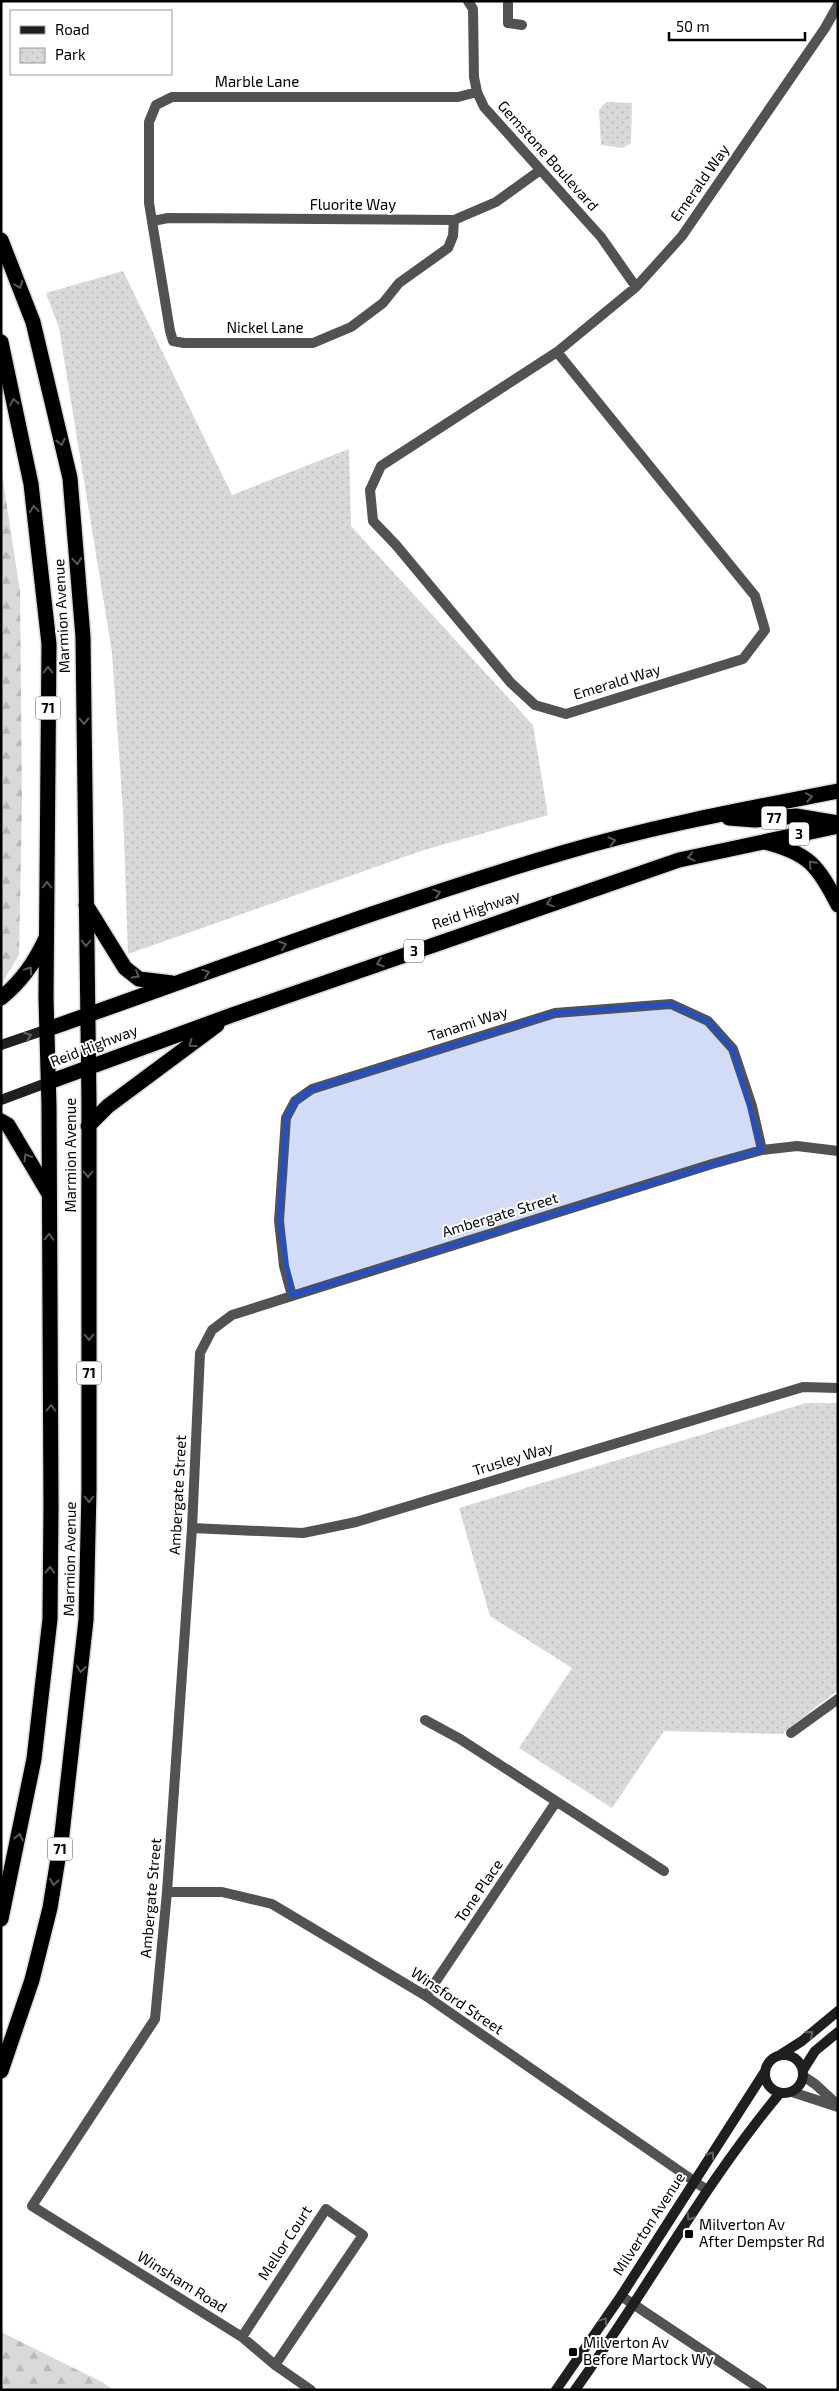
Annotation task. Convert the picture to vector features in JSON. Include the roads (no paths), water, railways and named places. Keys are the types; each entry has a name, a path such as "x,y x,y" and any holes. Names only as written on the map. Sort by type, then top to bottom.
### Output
{"highway":[{"name":"Marmion Avenue","path":"1,240 32,322 70,478 83,638 88,1067 89,1518 86,1620 62,1834 50,1908 32,1980 1,2071"},
{"name":"Marmion Avenue","path":"1,342 31,484 48,644 47,934 50,1195 50,1619 34,1759 1,1919"},
{"name":"Reid Highway","path":"48,1029 431,894 555,855 710,816 838,791"},
{"name":"77","path":"710,816 755,820 796,816 814,817 838,824"},
{"name":"Reid Highway","path":"49,1082 232,1015 679,860 838,824"},
{"path":"761,841 787,848 804,856 820,873 838,905"},
{"path":"86,905 125,968 139,979 176,984"},
{"path":"1,998 20,982 37,957 47,934"},
{"path":"88,1126 108,1106 232,1015"},
{"path":"1,1121 8,1125 50,1195"}],"street":[{"path":"468,1 473,9 476,92"},
{"path":"508,1 508,23 522,26"},
{"name":"Emerald Way","path":"557,352 755,596 765,630 743,659 566,714 535,705 511,683 396,545 372,521 370,490 381,466 557,352 636,287 682,236 825,28 838,5"},
{"name":"Gemstone Boulevard","path":"476,92 484,107 601,237 636,287"},
{"name":"Marble Lane","path":"153,221 149,202 149,122 156,105 172,97 458,97 476,92"},
{"name":"Fluorite Way","path":"153,221 168,218 454,220 496,202 539,170"},
{"name":"Nickel Lane","path":"153,221 173,341 204,343 313,343 351,327 383,303 399,283 448,248 454,220"},
{"name":"Tanami Way","path":"292,1296 284,1266 279,1220 286,1118 295,1101 312,1089 555,1013 671,1004 708,1021 733,1049 752,1106 762,1150"},
{"path":"1,1045 48,1029"},
{"path":"1,1100 49,1082"},
{"name":"Ambergate Street","path":"32,2206 155,2019 168,1892 192,1528 200,1353 212,1330 232,1315 702,1167 762,1150 797,1146 838,1151"},
{"name":"Trusley Way","path":"192,1528 303,1533 365,1519 803,1387 838,1388"},
{"path":"791,1733 838,1700"},
{"path":"425,1720 460,1739 664,1871"},
{"name":"Tone Place","path":"426,1996 556,1802"},
{"name":"Winsford Street","path":"168,1892 222,1892 272,1904 426,1996 707,2190"},
{"path":"838,2011 780,2055 769,2061 764,2073 768,2086 780,2093 792,2092 838,2106"},
{"path":"792,2092 797,2088 815,2051 838,2032"},
{"path":"780,2055 795,2058 803,2073 838,2106"},
{"name":"Milverton Avenue","path":"556,2390 621,2296 764,2073"},
{"name":"Milverton Avenue","path":"575,2390 635,2304 707,2190 780,2093"},
{"name":"Winsham Road","path":"32,2206 242,2337 275,2365 311,2390"},
{"name":"Mellor Court","path":"242,2337 326,2208 363,2235 275,2365"},
{"path":"621,2296 762,2390"}],"place":[{"name":"Milverton Av After Dempster Rd","path":"689,2234"},
{"name":"Milverton Av Before Martock Wy","path":"573,2352"}]}
